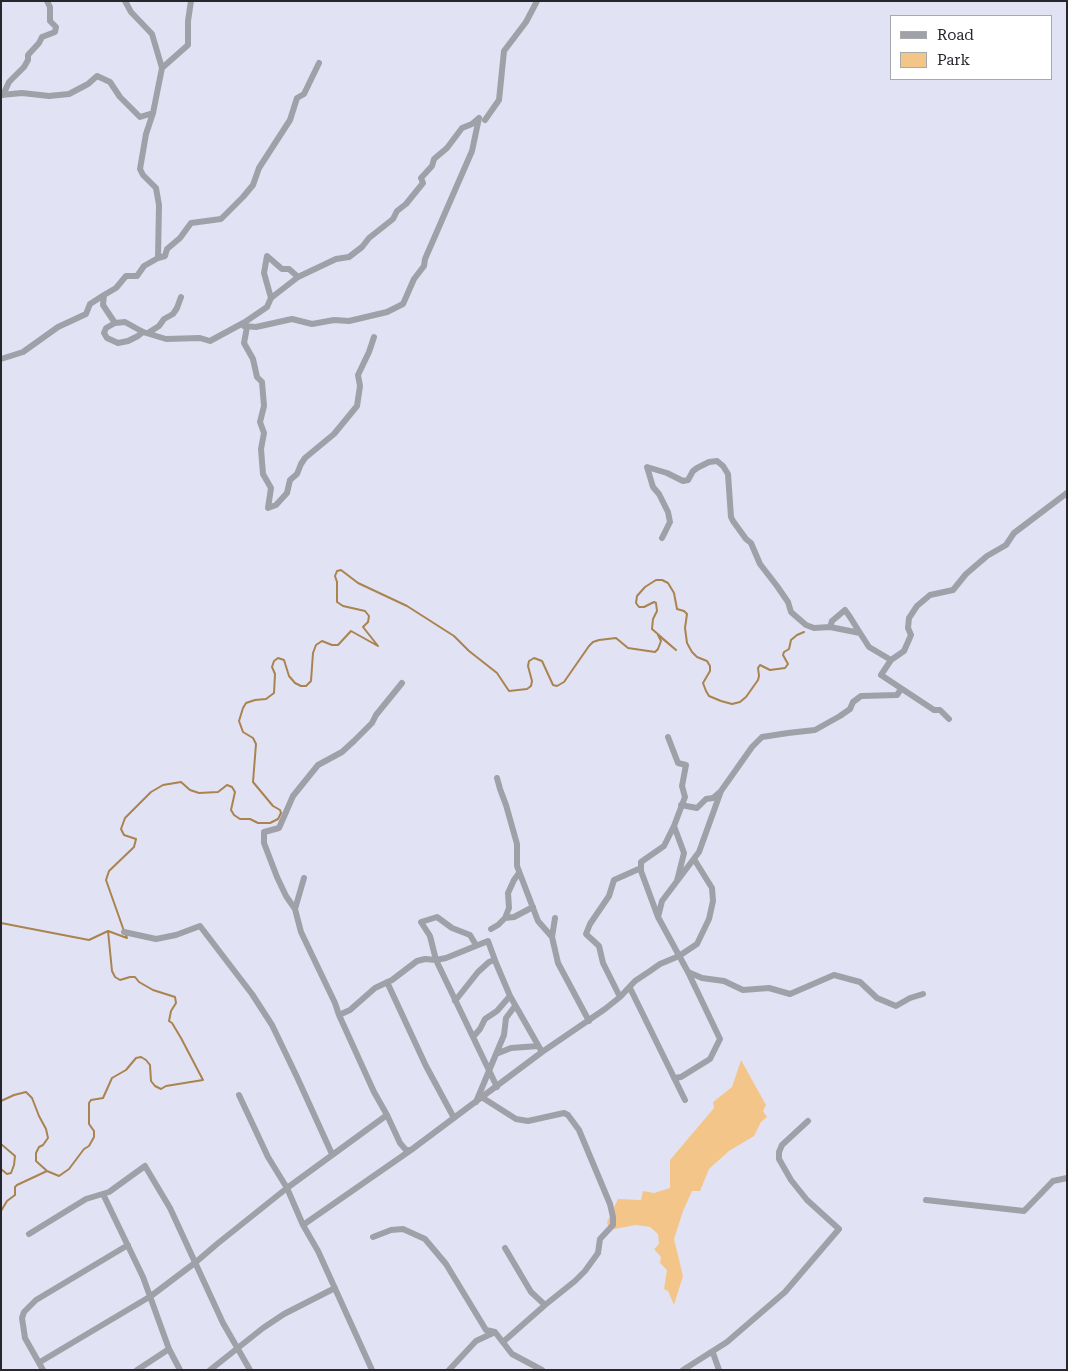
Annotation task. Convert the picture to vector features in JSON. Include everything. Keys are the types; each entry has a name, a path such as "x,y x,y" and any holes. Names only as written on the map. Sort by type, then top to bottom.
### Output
{"street":[{"path":"2,95 9,82 24,67 28,60 28,55 42,37 54,32 56,27 50,20 50,7 47,1"},
{"path":"126,1 131,12 152,34 162,68 153,113 146,134 140,169 143,175 156,188 159,205 158,258"},
{"path":"162,68 188,45 188,21 191,1"},
{"path":"485,120 499,100 504,50 526,22 537,1"},
{"path":"1,359 23,352 58,327 86,314 90,304 116,288 126,276 137,276 144,266 165,256 167,249 180,238 191,223 221,219 253,185 259,168 290,120 297,98 304,94 319,63"},
{"path":"2,95 22,92 49,96 70,94 98,76 110,82 120,97 140,117 153,113"},
{"path":"181,297 173,314 164,318 159,326 145,332 128,341 118,343 107,338 104,334 106,328 115,323 125,322 145,332 166,339 200,338 210,341 244,324 267,307 271,298 298,277 336,259 349,257 362,247 369,238 393,219 397,211 406,204 423,183 421,178 440,152 447,148 462,128 472,124 479,118 469,158 425,259 424,266 414,279 403,304 387,312 356,320 334,320 312,324 292,319 256,327 244,324"},
{"path":"271,298 264,273 267,256 282,269 289,269 298,277"},
{"path":"104,295 102,305 115,323"},
{"path":"244,324 244,343 254,360 256,377 262,382 264,406 260,422 264,433 262,449 263,474 271,488 267,510 276,505 287,493 290,480 297,474 305,458 334,434 356,406 360,386 358,375 374,337"},
{"path":"662,538 670,522 668,512 659,494 653,487 647,467 667,473 683,481 688,480 697,468 709,462 717,462 723,466 728,474 728,488 732,505 731,517 746,539 751,543 760,564 788,602 790,612 814,628 830,627 860,633"},
{"path":"949,718 940,710 934,710 881,675 891,660 904,651 911,636 908,628 909,618 917,606 930,595 954,590 966,574 987,556 1006,545 1014,533 1067,493"},
{"path":"830,627 832,621 845,610 868,647 891,660"},
{"path":"402,684 376,715 372,723 354,741 342,752 318,764 294,796 279,828 264,832 264,843 286,896 296,909 302,932 371,1086 400,1143 406,1150 411,1150"},
{"path":"681,806 697,808 706,799 713,798 721,791 752,747 762,738 815,730 850,709 853,702 860,696 899,695 901,689"},
{"path":"668,736 678,763 686,765 682,786 685,797 664,846 641,862 641,868 658,917 688,972 720,1039 710,1059 681,1077 674,1078"},
{"path":"497,778 517,844 517,866 519,873 538,921 552,937"},
{"path":"658,917 662,900 684,874 699,852 721,791"},
{"path":"674,826 684,853 677,881"},
{"path":"303,1226 483,1098 542,1052 589,1021 620,998 635,981 660,964 679,956 697,944 709,919 713,901 712,888 694,859"},
{"path":"620,998 603,963 599,946 586,934 590,924 609,896 614,880 641,868"},
{"path":"491,929 505,918 509,908 508,893 519,873"},
{"path":"296,909 304,878"},
{"path":"505,918 514,917 533,907"},
{"path":"476,945 470,935 452,928 437,917 421,922 430,936 436,960 496,1087"},
{"path":"556,918 552,937 558,963 589,1021"},
{"path":"124,932 156,939 176,935 200,926 252,994 272,1025 332,1154"},
{"path":"339,1015 350,1010 375,988 392,980 417,961 425,959 436,960 488,941 510,996 542,1052"},
{"path":"455,1001 478,972 494,960"},
{"path":"688,972 702,978 724,981 744,990 769,988 790,994 834,975 860,982 877,998 896,1006 922,994"},
{"path":"387,982 426,1066 454,1118"},
{"path":"630,988 686,1100"},
{"path":"473,1037 485,1019 497,1011 510,996"},
{"path":"475,1103 504,1035 506,1018 515,1006"},
{"path":"496,1054 511,1048 538,1046"},
{"path":"240,1095 268,1157 286,1188 303,1226 318,1251 372,1370"},
{"path":"483,1098 516,1119 528,1121 564,1113 568,1115 579,1130 610,1204 614,1226 600,1239 598,1252 576,1281 545,1305 504,1342"},
{"path":"40,1362 151,1296 196,1262 286,1188 387,1115"},
{"path":"683,1370 727,1342 785,1292 840,1229 808,1200 791,1180 779,1159 779,1152 782,1146 808,1121"},
{"path":"29,1234 86,1199 109,1192 145,1166 162,1192 216,1307 250,1370"},
{"path":"926,1200 1024,1211 1053,1181 1067,1178"},
{"path":"104,1194 151,1296 170,1349 180,1370"},
{"path":"373,1237 391,1230 403,1229 425,1239 446,1264 486,1330 495,1332 512,1354 542,1370"},
{"path":"43,1370 25,1338 22,1318 24,1312 36,1300 128,1245"},
{"path":"505,1248 531,1292 545,1305"},
{"path":"210,1370 284,1314 334,1288"},
{"path":"449,1370 476,1341 495,1332"},
{"path":"137,1370 170,1349"},
{"path":"712,1353 719,1370"}],"green space":[{"path":"741,1060 766,1105 763,1111 767,1117 761,1122 754,1136 729,1151 709,1169 700,1191 692,1191 674,1239 683,1276 674,1305 668,1291 664,1289 667,1270 660,1263 661,1257 654,1249 659,1244 658,1234 650,1227 636,1225 609,1230 607,1222 618,1199 641,1200 643,1191 654,1193 670,1188 670,1160 714,1108 713,1102 732,1087"}],"waterway":[{"path":"124,931 106,880 109,871 134,847 136,839 124,835 121,829 125,818 151,792 163,785 181,782 190,790 199,793 218,792 227,785 232,787 235,792 231,810 234,815 240,819 250,819 258,823 270,823 278,819 281,813 280,810 273,806 253,782 256,744 253,738 243,732 239,721 246,703 266,699 274,693 275,674 272,667 274,661 278,658 284,660 289,676 295,683 306,686 311,681 313,653 316,645 322,641 338,645 351,631 378,646 363,627 368,622 369,616 365,611 343,606 337,602 337,582 335,576 337,571 341,570 358,583 407,606 454,636 469,651 497,673 509,691 527,689 531,686 532,681 528,666 529,661 534,658 542,661 553,685 557,686 564,682 589,646 599,640 616,638 628,648 655,652 661,641 658,635 676,650 652,629 653,619 657,611 656,603 654,602 644,607 639,607 636,603 637,596 645,587 656,580 668,583 674,593 677,609 687,614 685,628 687,643 692,652 697,657 707,661 710,666 710,671 703,683 709,696 721,701 732,704 740,702 746,697 758,680 758,668 760,665 770,670 785,668 788,664 783,655 784,652 789,649 791,640 804,632"},
{"path":"1,923 89,940 108,931"},
{"path":"1,1101 26,1092 32,1098 48,1138 39,1147 36,1153 36,1161 47,1171 59,1176 69,1169 84,1149 89,1146 94,1137 94,1131 89,1124 89,1103 91,1100 103,1098 112,1078 126,1070 136,1058 141,1057 146,1060 150,1065 151,1081 161,1089 166,1086 203,1080 181,1038 169,1021 171,1011 176,1003 175,997 153,990 139,982 135,977 120,980 115,977 112,971 108,931 127,938 126,935"},
{"path":"1,1144 15,1156 11,1173 7,1174 1,1169"},
{"path":"1,1211 7,1201 15,1195 15,1187 17,1185 47,1171"}]}
